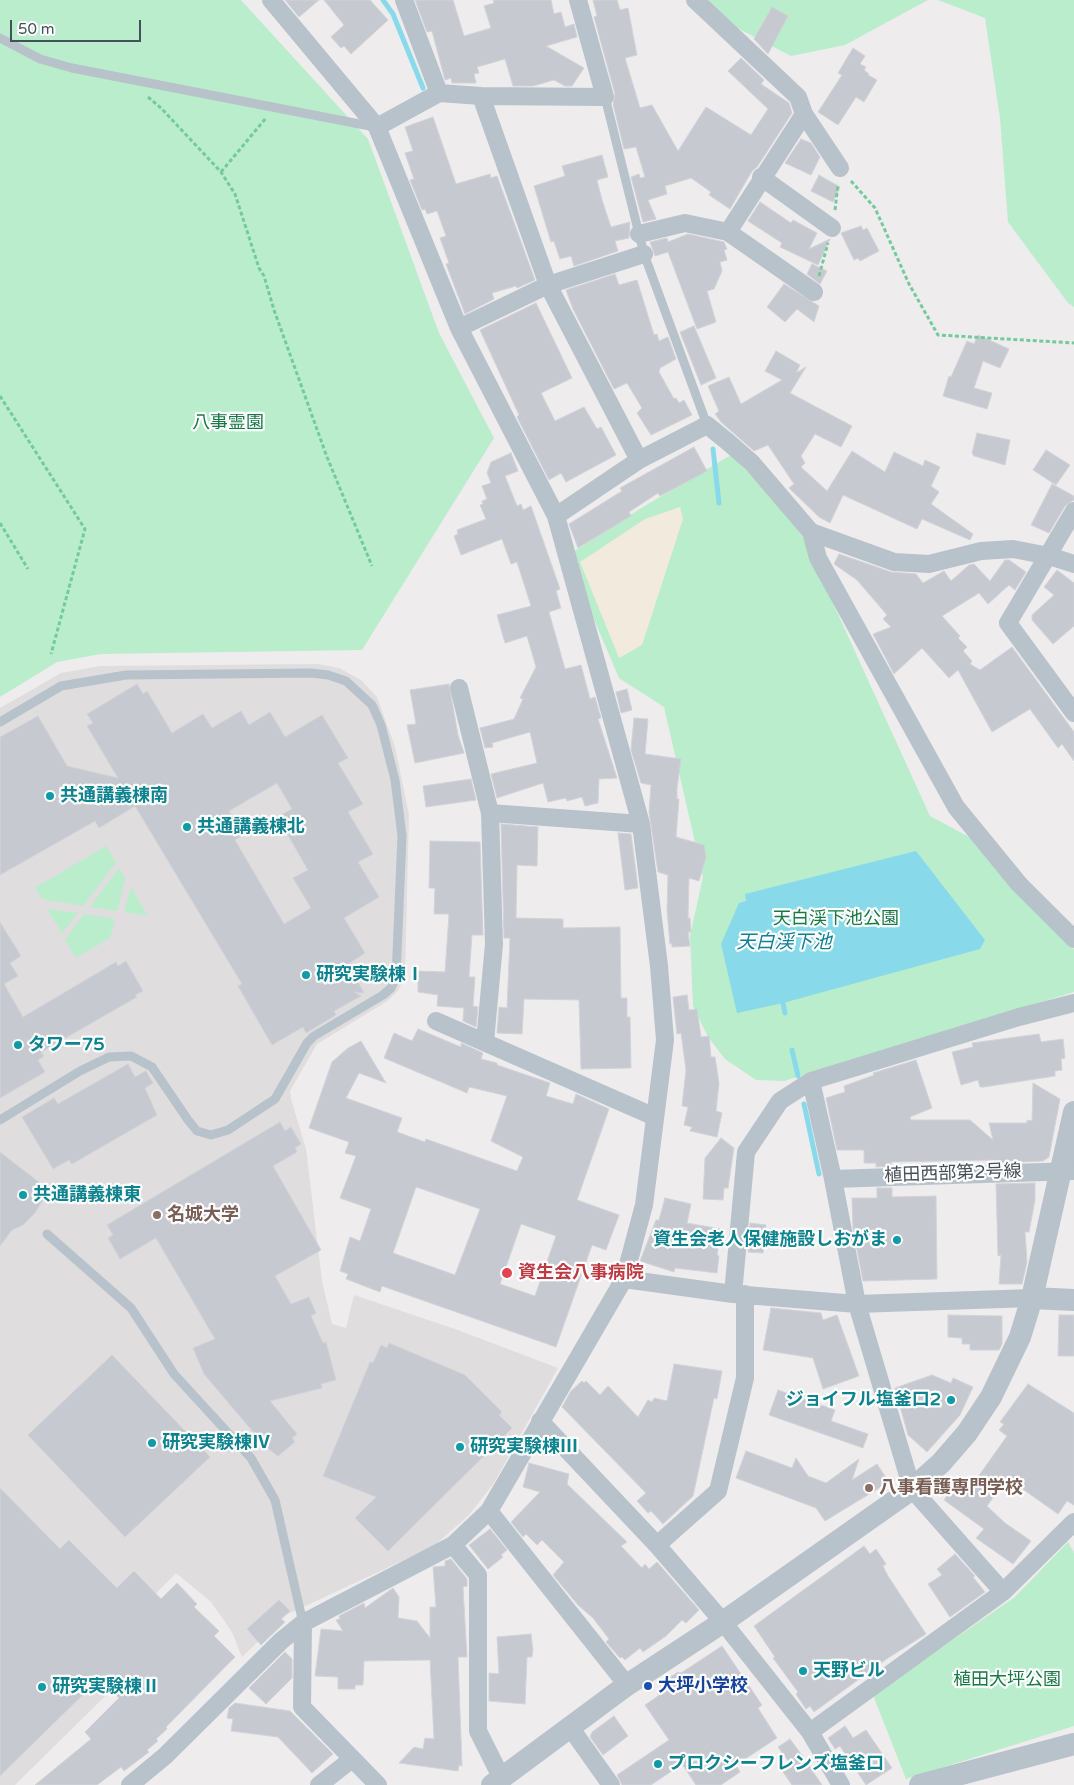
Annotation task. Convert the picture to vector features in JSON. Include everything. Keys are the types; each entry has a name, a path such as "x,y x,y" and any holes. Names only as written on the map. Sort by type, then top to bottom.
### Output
{"street":[{"path":"130,1785 165,1756 281,1641 303,1623 453,1545 489,1510 624,1280 644,1205 665,1040 659,966 641,824 556,516 459,328 377,127 271,0"},
{"path":"404,0 439,93"},
{"path":"377,127 439,93 482,96 605,97 578,0"},
{"path":"694,0 798,98 804,114 840,168"},
{"path":"482,96 548,286 640,460"},
{"path":"728,232 804,114"},
{"path":"762,178 832,228"},
{"path":"639,234 685,222 728,232 814,292"},
{"path":"459,328 548,286 644,254"},
{"path":"556,516 640,460 707,425 752,462 811,532 818,558 956,807 1019,884 1074,939"},
{"path":"1074,511 1008,623 1074,714"},
{"path":"811,532 894,562 929,564 982,551 1012,549 1049,556 1074,564"},
{"path":"460,688 490,813 494,944 485,1042"},
{"path":"490,813 641,824"},
{"path":"657,1545 718,1491 745,1378 739,1294 746,1152 780,1102 810,1081 1019,1017 1074,1003"},
{"path":"436,1021 655,1117"},
{"path":"810,1081 833,1179 857,1304 912,1489 1003,1592"},
{"path":"453,1545 478,1575 478,1731 496,1781 627,1685 723,1622 912,1489 941,1462 966,1433 991,1397 1020,1337 1068,1171 1074,1112"},
{"name":"植田西部第2号線","path":"833,1179 1068,1171"},
{"path":"624,1280 739,1294 857,1304 1032,1298 1074,1300"},
{"path":"540,1421 657,1545 723,1622 810,1732 841,1785"},
{"path":"489,1510 627,1685"},
{"path":"810,1732 1003,1592 1074,1522"},
{"path":"303,1623 302,1707 378,1785"},
{"path":"570,1727 610,1785"},
{"path":"920,1785 1074,1744"},
{"path":"319,1785 352,1759"}],"lane":[{"path":"0,38 40,60 72,68 377,127"},
{"path":"605,97 644,254 707,425"},
{"path":"0,722 61,686 126,676 311,673 328,675 346,681 372,705 381,724 395,780 402,836 396,977 391,988 383,995 306,1043 275,1098 228,1130 211,1135 198,1131 188,1120 152,1067 131,1056 109,1056 80,1071 0,1120"},
{"path":"47,1234 131,1308 174,1374 251,1458 275,1500 303,1623"}],"path":[{"path":"149,83 145,95 161,108 221,172 235,194 259,268 264,276 274,310 323,448 372,566"},
{"path":"221,172 275,108"},
{"path":"814,292 832,228 840,168"},
{"path":"840,168 875,208 909,284 938,335 1074,344"},
{"path":"0,396 85,528 50,654"},
{"path":"0,523 28,569"}],"shaded area":[{"name":"名城大学","path":"318,664 339,668 361,680 377,697 395,747 409,815 405,977 398,991 386,1002 317,1044 290,1091 306,1149 322,1281 332,1324 346,1328 354,1295 455,1329 558,1368 494,1483 469,1515 434,1546 286,1615 242,1657 232,1632 211,1602 176,1573 132,1618 158,1644 15,1785 0,1785 0,708 61,673 100,666"}],"green space":[{"name":"八事霊園","path":"0,0 241,0 368,139 439,333 494,438 362,650 101,654 57,662 0,697"},
{"path":"696,0 928,0 845,45 791,56 720,19"},
{"path":"938,0 1074,0 1074,307 1068,303 1008,222 1000,118 985,18"},
{"name":"天白渓下池公園","path":"731,455 795,520 930,816 971,838 1024,900 1074,949 1074,992 784,1081 756,1080 725,1059 708,1037 693,1006 690,936 703,877 664,707 619,678 567,556 643,507"},
{"path":"106,846 116,862 83,906 42,899 35,888"},
{"path":"119,868 125,879 117,911 90,907"},
{"path":"131,887 148,916 124,912"},
{"path":"47,909 78,913 62,933"},
{"path":"84,914 115,919 110,938 76,958 65,940"},
{"name":"植田大坪公園","path":"1068,1542 1074,1553 1074,1726 906,1779 873,1695 1015,1597"}],"sand":[{"path":"680,507 683,519 642,645 619,658 580,562 645,519"}],"water":[{"name":"天白渓下池","path":"916,851 985,940 980,949 783,1003 737,1013 721,944 739,903 746,901 745,894"}],"building":[{"path":"285,0 319,0 299,17"},
{"path":"324,0 370,0 388,20 351,54 344,46 341,48 331,37 344,25"},
{"path":"415,0 453,0 464,36 491,28 484,6 494,3 493,0 551,0 554,14 561,12 565,27 574,24 577,37 546,46 584,68 572,86 565,86 554,80 533,86 513,86 505,59 477,67 479,73 474,74 476,83 452,83 451,78 445,80 432,31 427,32"},
{"path":"593,0 617,0 620,10 628,8 637,55 625,58 640,108 652,105 678,151 706,107 751,135 768,109 728,71 741,58 764,80 761,84 789,103 792,113 757,167 752,171 730,209 709,195 711,192 691,178 665,186 667,194 648,200 656,219 643,222 631,177 639,174 640,178 645,177 636,147 624,149 613,104 615,94 594,17 597,16"},
{"path":"772,7 788,16 768,54 754,39"},
{"path":"853,48 865,56 860,64 866,67 864,70 868,75 877,80 864,102 856,97 838,125 818,112 842,75 838,73"},
{"path":"433,117 456,184 490,174 491,178 497,176 535,280 517,288 516,286 492,293 494,299 465,314 446,264 449,263 440,238 446,236 437,211 427,214 425,209 422,210 410,180 414,179 405,153 413,151 405,127"},
{"path":"801,139 811,143 820,157 811,175 785,163"},
{"path":"602,155 608,177 597,180 602,200 611,227 630,222 629,238 615,241 618,251 574,266 571,256 560,259 554,241 551,242 534,186 565,176 562,166"},
{"path":"819,175 840,187 833,202 811,191"},
{"path":"760,202 791,223 793,220 817,233 809,249 830,239 818,265 780,247 782,243 748,221"},
{"path":"861,226 863,230 867,228 879,251 860,261 858,258 854,260 841,233"},
{"path":"688,234 724,242 727,249 724,250 727,260 720,262 722,271 714,289 707,291 716,322 697,329 668,252 655,256 650,242 667,238 668,242"},
{"path":"812,264 827,271 820,284 807,274"},
{"path":"615,274 619,285 637,280 654,335 657,334 659,341 668,337 676,359 660,368 659,372 674,399 676,398 679,403 684,400 692,415 651,435 637,413 642,408 627,383 614,389 573,309 566,290"},
{"path":"784,284 819,306 814,322 797,309 785,322 767,307"},
{"path":"536,303 572,378 541,393 555,421 584,407 597,429 601,427 616,455 566,482 561,473 549,480 517,417 519,415 480,330"},
{"path":"694,326 716,378 701,385 680,332"},
{"path":"978,335 1009,349 1000,368 983,361 974,388 992,393 987,409 943,396 949,376 951,377 967,341 974,344"},
{"path":"776,351 800,365 796,373 806,367 790,393 852,426 841,447 815,434 801,456 805,463 801,467 827,491 852,451 885,472 894,452 923,466 925,460 940,467 931,486 939,492 931,504 973,534 970,540 922,519 917,529 843,495 830,523 819,517 789,488 794,484 768,445 754,451 721,422 715,414 719,411 708,386 729,377 741,404 782,380 765,371"},
{"path":"977,433 1010,440 1005,465 974,456 972,453"},
{"path":"694,447 707,471 660,496 658,493 629,512 631,516 578,548 569,524 622,491 620,488"},
{"path":"1046,450 1070,465 1056,485 1033,470"},
{"path":"511,453 518,471 505,476 517,506 521,504 523,510 531,506 560,589 556,591 561,608 549,612 565,669 581,665 590,699 595,697 601,718 598,719 617,778 599,779 598,803 585,806 582,797 567,801 566,798 548,802 543,783 497,798 491,774 537,763 530,732 492,743 493,747 485,748 480,728 514,719 523,699 520,698 536,667 527,636 505,643 497,615 531,606 517,562 511,564 502,539 461,555 454,536 458,534 457,530 486,519 480,505 483,504 482,501 487,499 482,486 491,483 487,473 491,462"},
{"path":"1052,484 1074,496 1074,500 1065,506 1049,533 1031,525"},
{"path":"839,554 891,572 916,574 923,583 944,571 951,581 969,565 974,564 990,581 1005,560 1009,560 1026,572 1015,590 1009,585 988,604 979,593 942,616 967,647 963,651 972,661 970,664 980,670 1012,647 1074,732 1074,761 1062,744 1058,748 1030,709 992,732 958,670 949,678 922,648 894,674 873,634 891,627 883,619 887,615 857,580 834,564"},
{"path":"1057,570 1074,583 1074,626 1053,644 1032,620 1032,615 1054,595 1044,587"},
{"name":"共通講義棟北","path":"137,684 143,694 147,691 172,733 203,714 212,728 241,711 249,725 270,712 285,737 322,715 348,758 338,763 363,804 348,812 373,854 358,862 379,897 344,918 365,953 348,964 364,993 354,992 361,996 334,1011 336,1015 306,1033 303,1027 272,1045 238,986 242,984 135,806 99,828 95,821 0,875 0,737 38,716 67,766 118,778 87,726 93,723 87,714","holes":["277,783 292,809 274,819 282,832 285,830 308,870 293,878 311,908 284,924 235,840 243,835 229,811"]},
{"path":"449,684 458,735 464,753 415,763 407,725 416,724 410,690"},
{"path":"627,689 632,710 621,713 616,692"},
{"path":"634,718 648,719 645,754 681,759 677,788 677,799 679,799 676,837 704,845 706,857 699,881 689,878 688,918 690,918 691,932 688,932 690,946 672,947 672,943 670,944 667,910 668,875 658,872 649,812 651,785 641,783 631,750"},
{"path":"471,779 476,800 426,807 423,786"},
{"path":"501,824 538,827 537,866 517,865 516,918 563,919 563,928 620,927 621,998 627,998 627,1017 630,1017 631,1068 581,1069 579,1000 524,999 522,1034 497,1033 499,1007 507,1008 510,938 504,938"},
{"path":"618,833 631,834 638,888 625,890"},
{"path":"430,841 480,842 483,935 472,935 469,977 475,977 473,1006 478,1007 476,1027 463,1021 464,1008 437,1006 438,995 418,992 418,971 445,972 449,914 434,914 435,888 429,888"},
{"path":"0,922 21,956 10,963 18,976 4,984 23,1017 116,962 118,966 126,961 143,991 135,995 137,997 41,1052 44,1056 38,1060 45,1072 0,1098"},
{"path":"687,995 689,1010 697,1009 701,1037 709,1036 711,1057 715,1057 719,1083 716,1111 722,1113 717,1137 690,1131 692,1127 684,1125 688,1107 682,1106 686,1070 681,1033 677,1034 673,997"},
{"path":"418,1029 461,1047 461,1043 483,1053 481,1059 550,1083 546,1096 573,1104 576,1094 609,1109 577,1200 619,1215 606,1250 592,1245 556,1347 382,1286 380,1292 346,1279 348,1274 340,1271 350,1237 360,1241 371,1209 340,1198 356,1156 345,1153 349,1142 309,1128 332,1062 348,1048 361,1041 386,1083 359,1073 346,1098 402,1118 397,1132 425,1142 426,1139 517,1171 523,1157 491,1141 507,1096 469,1087 467,1093 384,1058 394,1033 412,1041","holes":["416,1187 480,1209 455,1275 393,1253","521,1224 556,1236 535,1296 500,1284"]},
{"path":"1039,1034 1041,1042 1063,1039 1065,1058 1061,1059 1062,1070 1055,1071 1055,1076 984,1087 980,1087 978,1080 961,1085 952,1052 973,1047 972,1043"},
{"path":"916,1060 932,1108 910,1117 911,1120 970,1120 993,1140 989,1123 1027,1123 1027,1120 1032,1121 1033,1083 1060,1099 1049,1157 1043,1161 995,1163 995,1160 891,1162 891,1166 876,1167 876,1163 864,1163 864,1150 837,1150 826,1098 845,1092 844,1086 874,1075 873,1073"},
{"path":"128,1064 135,1077 146,1071 153,1083 145,1088 157,1115 72,1164 69,1160 53,1169 22,1117 54,1098 58,1104"},
{"path":"280,1122 285,1131 291,1127 301,1144 295,1148 297,1152 273,1166 321,1250 275,1276 291,1304 309,1297 316,1313 311,1316 323,1343 326,1342 336,1380 321,1384 322,1388 270,1401 297,1434 292,1438 295,1442 278,1456 266,1447 204,1374 193,1348 215,1339 156,1238 120,1259 108,1238 113,1235 107,1225"},
{"path":"721,1138 734,1148 728,1188 724,1188 723,1200 703,1199 705,1158"},
{"name":"共通講義棟東","path":"0,1152 49,1190 35,1213 23,1225 12,1230 0,1246"},
{"path":"1035,1183 1035,1200 1029,1232 1025,1232 1027,1262 1022,1284 999,1284 1001,1255 998,1256 996,1184"},
{"name":"資生会老人保健施設しおがま","path":"877,1188 892,1188 892,1197 936,1196 937,1279 863,1281 853,1229 852,1198 877,1198"},
{"path":"665,1198 691,1204 687,1223 721,1229 717,1255 719,1256 717,1273 675,1268 674,1272 640,1261 656,1220 659,1220"},
{"path":"750,1223 766,1225 763,1253 748,1252"},
{"path":"771,1308 821,1313 823,1320 837,1315 859,1376 823,1389 813,1358 763,1350"},
{"path":"948,1315 1002,1316 1002,1344 999,1350 970,1350 970,1344 962,1344 962,1338 948,1337"},
{"path":"1059,1315 1074,1315 1074,1356 1058,1356"},
{"name":"研究実験棟Ⅲ","path":"389,1343 465,1375 502,1412 499,1415 512,1428 388,1551 355,1518 376,1497 323,1476 370,1362 373,1363 381,1345 387,1348"},
{"name":"研究実験棟Ⅳ","path":"112,1355 210,1457 125,1537 28,1435"},
{"path":"674,1364 722,1371 717,1399 714,1398 693,1496 663,1524 651,1511 648,1513 637,1501 646,1493 562,1407 571,1391 582,1381 584,1383 586,1381 600,1395 608,1386 638,1417 648,1400 652,1402 654,1398 667,1401"},
{"path":"932,1375 951,1383 953,1378 973,1387 960,1415 927,1452 908,1435 895,1388"},
{"path":"1028,1384 1074,1413 1074,1505 1067,1501 1058,1514 1007,1478 987,1506 1005,1523 1031,1541 1013,1564 976,1538 984,1529 944,1500 956,1483 968,1491 1007,1436 999,1430 1004,1424 1000,1422"},
{"path":"778,1390 835,1410 831,1421 868,1434 863,1448 769,1415"},
{"path":"746,1451 792,1468 796,1458 808,1476 826,1483 859,1459 852,1480 877,1464 889,1482 825,1521 816,1508 736,1478"},
{"path":"529,1463 569,1474 567,1484 627,1542 621,1546 642,1568 645,1564 649,1569 657,1562 699,1610 686,1623 682,1620 666,1636 643,1652 640,1648 625,1660 622,1657 620,1658 606,1642 609,1639 593,1618 578,1605 553,1575 564,1562 542,1540 537,1545 526,1534 523,1537 511,1522 540,1492 523,1487"},
{"path":"0,1488 60,1549 69,1540 117,1588 134,1571 161,1599 177,1583 197,1604 194,1607 219,1631 214,1636 235,1657 166,1727 167,1729 156,1739 158,1741 147,1750 149,1752 124,1771 121,1767 97,1785 35,1785 91,1739 85,1732 119,1698 100,1678 0,1776"},
{"path":"490,1529 507,1550 501,1555 503,1557 488,1569 469,1545"},
{"path":"864,1546 870,1554 876,1549 886,1564 883,1566 888,1576 926,1634 888,1658 814,1712 810,1706 806,1709 796,1694 798,1692 773,1658 775,1657 754,1626"},
{"path":"955,1554 975,1576 973,1577 985,1592 950,1617 928,1584 942,1575 937,1569"},
{"path":"451,1559 467,1579 467,1586 463,1587 467,1657 458,1657 462,1766 459,1765 458,1771 399,1763 414,1747 423,1749 425,1738 434,1739 430,1660 364,1661 363,1685 355,1685 355,1689 338,1689 338,1677 315,1676 321,1629 343,1631 336,1620 340,1619 339,1616 364,1603 365,1608 393,1588 399,1597 398,1618 417,1621 430,1638 430,1607 436,1607 433,1567 445,1566 445,1561"},
{"path":"279,1600 290,1611 281,1619 285,1622 261,1645 247,1629"},
{"path":"531,1634 533,1650 532,1657 527,1657 525,1704 489,1701 489,1673 499,1674 497,1637"},
{"path":"722,1646 762,1705 758,1708 777,1738 736,1765 740,1772 721,1785 696,1785 682,1764 651,1785 622,1785 617,1775 669,1740 645,1705 668,1689 665,1680 678,1672 681,1673"},
{"path":"285,1652 292,1659 292,1678 266,1704 249,1688"},
{"path":"235,1703 290,1711 333,1754 312,1773 278,1737 231,1731 233,1719 227,1718 229,1708"},
{"path":"614,1716 628,1736 603,1755 590,1737 592,1732"},
{"path":"845,1726 853,1738 866,1730 892,1768 866,1785 840,1746 835,1749 828,1738"},
{"path":"790,1739 822,1785 792,1785 783,1772 792,1766 778,1747"}],"waterway":[{"path":"383,0 393,14 423,88"},
{"path":"713,449 719,503"},
{"path":"783,1003 785,1013"},
{"path":"792,1050 798,1076"},
{"path":"804,1104 819,1174"}],"place":[{"name":"共通講義棟南","path":"50,796"},
{"name":"共通講義棟北","path":"187,827"},
{"name":"研究実験棟Ⅰ","path":"306,975"},
{"name":"タワー75","path":"18,1045"},
{"name":"共通講義棟東","path":"23,1195"},
{"name":"名城大学","path":"157,1215"},
{"name":"資生会老人保健施設しおがま","path":"897,1240"},
{"name":"資生会八事病院","path":"507,1273"},
{"name":"ジョイフル塩釜口2","path":"951,1400"},
{"name":"研究実験棟Ⅳ","path":"152,1443"},
{"name":"研究実験棟Ⅲ","path":"460,1447"},
{"name":"八事看護専門学校","path":"869,1488"},
{"name":"天野ビル","path":"803,1671"},
{"name":"大坪小学校","path":"648,1686"},
{"name":"研究実験棟Ⅱ","path":"42,1687"},
{"name":"プロクシーフレンズ塩釜口","path":"658,1764"}]}
